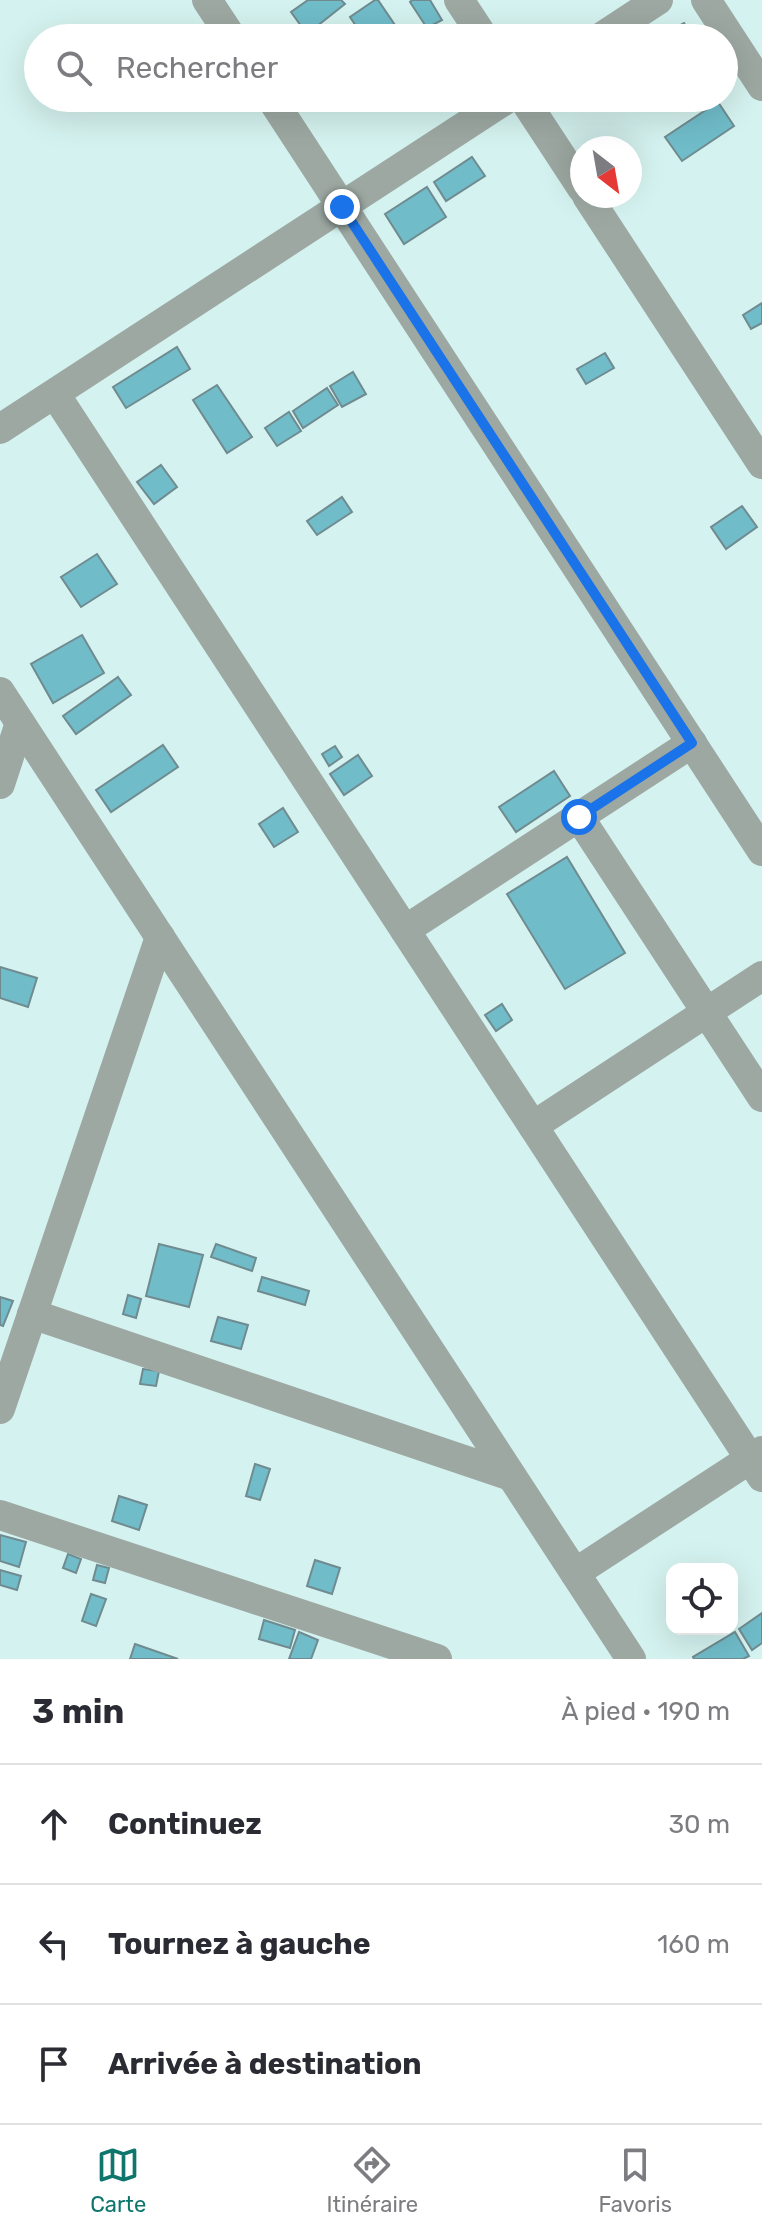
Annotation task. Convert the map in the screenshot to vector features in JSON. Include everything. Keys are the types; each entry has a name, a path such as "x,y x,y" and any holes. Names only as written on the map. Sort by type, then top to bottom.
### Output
{"street":[{"path":"207,0 223,24"},
{"path":"459,0 475,24"},
{"path":"621,24 658,0"},
{"path":"706,0 722,24"},
{"path":"738,49 762,86"},
{"path":"280,112 762,851"},
{"path":"0,429 487,112"},
{"path":"532,112 570,170"},
{"path":"595,208 762,464"},
{"path":"55,394 533,1126 758,1462 575,1573"},
{"path":"0,692 631,1659"},
{"path":"0,784 20,723"},
{"path":"405,930 692,743"},
{"path":"579,817 762,1097"},
{"path":"0,1409 160,937"},
{"path":"533,1126 762,976"},
{"path":"32,1314 511,1476"},
{"path":"0,1515 437,1659"}],"building":[{"path":"308,0 341,0 345,4 320,24 300,24 291,12"},
{"path":"378,0 394,24 355,24 350,17"},
{"path":"430,0 442,20 424,24 410,2"},
{"path":"703,112 725,112 734,126 682,161 665,137"},
{"path":"472,157 485,176 446,201 434,182"},
{"path":"427,187 446,217 404,244 385,214"},
{"path":"762,303 762,323 751,329 743,315"},
{"path":"177,347 190,369 126,408 113,387"},
{"path":"605,353 614,368 586,384 577,369"},
{"path":"353,372 366,394 342,407 330,386"},
{"path":"217,385 252,437 227,453 193,400"},
{"path":"327,388 338,405 303,428 293,411"},
{"path":"289,412 301,431 277,446 265,428"},
{"path":"161,465 177,487 154,504 137,482"},
{"path":"342,497 352,512 317,535 307,521"},
{"path":"742,506 757,527 726,549 711,527"},
{"path":"97,554 117,584 81,607 61,577"},
{"path":"82,635 104,673 53,703 31,664"},
{"path":"118,677 131,695 76,734 63,716"},
{"path":"163,745 178,767 111,812 96,790"},
{"path":"335,746 342,757 329,766 322,754"},
{"path":"358,755 372,776 344,795 330,774"},
{"path":"554,771 570,796 516,832 499,807"},
{"path":"283,808 298,832 274,847 259,824"},
{"path":"567,857 625,953 565,989 507,894"},
{"path":"0,967 37,978 28,1007 0,998"},
{"path":"502,1004 512,1020 496,1031 485,1015"},
{"path":"159,1244 203,1255 189,1307 146,1296"},
{"path":"216,1244 256,1258 252,1271 211,1257"},
{"path":"262,1277 309,1291 305,1305 258,1291"},
{"path":"128,1295 141,1299 136,1318 123,1314"},
{"path":"0,1297 13,1301 3,1326 0,1325"},
{"path":"218,1317 248,1325 241,1349 211,1341"},
{"path":"143,1369 159,1371 156,1386 140,1384"},
{"path":"255,1464 270,1469 260,1500 246,1496"},
{"path":"119,1496 147,1505 139,1530 112,1521"},
{"path":"0,1535 26,1542 19,1567 0,1561"},
{"path":"68,1554 81,1559 76,1573 63,1568"},
{"path":"315,1560 340,1568 332,1594 307,1586"},
{"path":"97,1565 109,1568 105,1583 93,1580"},
{"path":"0,1570 21,1576 17,1590 0,1585"},
{"path":"91,1594 106,1599 96,1626 82,1621"},
{"path":"762,1613 762,1643 752,1650 739,1629"},
{"path":"264,1620 295,1630 290,1648 259,1639"},
{"path":"299,1632 318,1640 311,1659 289,1659"},
{"path":"730,1635 737,1635 749,1656 743,1659 693,1657"},
{"path":"135,1644 178,1659 130,1659"}],"route":[{"path":"342,207 692,743 579,817"}]}
